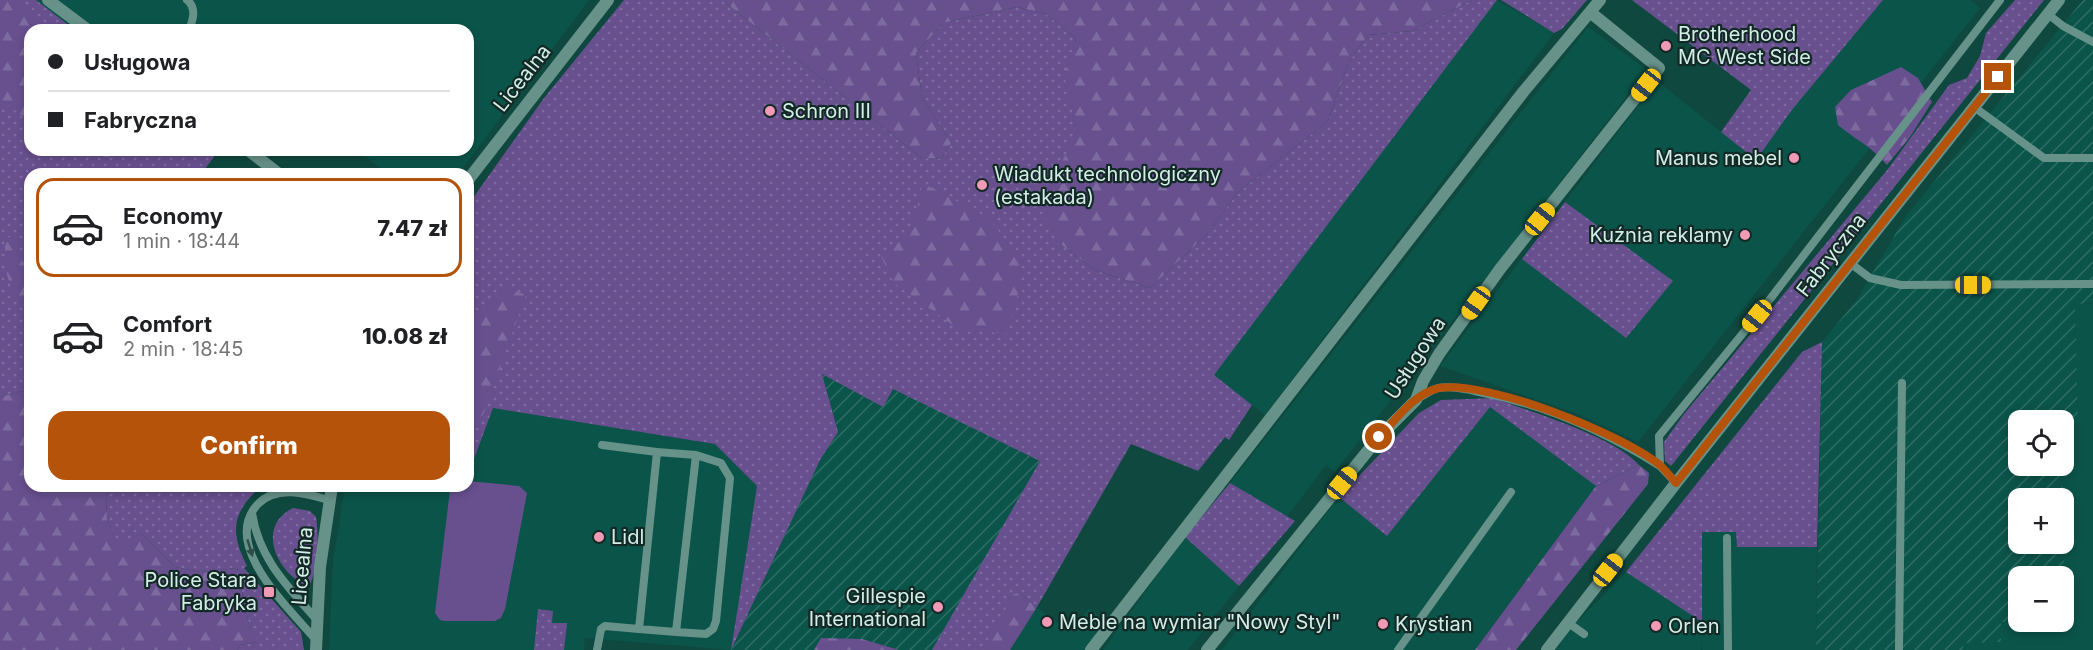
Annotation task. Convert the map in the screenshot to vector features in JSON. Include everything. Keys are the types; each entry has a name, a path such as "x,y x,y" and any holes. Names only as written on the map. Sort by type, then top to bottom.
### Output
{"street":[{"path":"48,0 80,24"},
{"name":"Licealna","path":"474,172 608,0"},
{"path":"1091,650 1510,109 1600,0"},
{"name":"Fabryczna","path":"1547,650 1676,483 2059,0"},
{"name":"Usługowa","path":"1207,650 1379,437 1416,400 1439,354 1500,269 1659,68 1590,12"},
{"path":"256,156 271,168"},
{"name":"Licealna","path":"316,645 330,492"}],"lane":[{"path":"187,0 191,3 194,14 191,24"},
{"path":"1660,466 1659,436 1757,316 1854,186 2000,0"},
{"path":"2048,14 2063,26 2093,42"},
{"path":"1974,107 2044,158 2093,158"},
{"path":"1850,263 1870,278 1901,285 2093,284"},
{"path":"1899,650 1902,383"},
{"path":"1416,400 1438,388 1467,389 1514,398 1577,422 1627,445 1660,466 1676,483"},
{"path":"597,650 601,629 605,626 706,634 713,629 716,621 730,478 721,463 696,455 602,445"},
{"path":"639,629 657,452"},
{"path":"676,632 696,455"},
{"path":"316,645 257,567 246,532 252,512 266,498 284,492 328,500"},
{"path":"1398,650 1511,492"},
{"path":"252,512 256,535 266,558 317,620"},
{"path":"1727,538 1728,650"},
{"path":"1567,622 1584,634"}],"shaded area":[{"path":"36,0 589,0 474,153 474,24 67,24"},
{"path":"1497,0 1554,33 1265,415 1213,375"},
{"path":"1883,0 1970,0 1980,8 1638,442 1578,414 1440,366 1657,81 1756,160 1791,111"},
{"path":"2083,0 2093,0 2093,303 2075,304 2078,423 2074,424 2074,410 2008,410 2008,476 2063,476 2063,488 2008,488 2008,554 2064,554 2064,566 2008,566 2008,622 2001,622 2001,642 1963,643 1963,650 1816,650 1822,342 1856,301 1906,216"},
{"path":"1588,27 1647,70 1335,472 1326,465 1286,518 1230,483"},
{"path":"365,156 472,156 463,168 380,168"},
{"path":"2075,303 2093,304 2093,650 1963,650 1963,643 2001,622 2008,622 2008,632 2074,632 2074,566 2064,566 2064,554 2074,554 2074,488 2063,488 2063,476 2074,476 2074,423 2078,423"},
{"path":"822,373 882,407 894,387 1041,461 941,650 731,650 820,460 838,432"},
{"path":"1490,407 1596,486 1475,650 1222,650 1339,497 1387,535"},
{"path":"493,408 715,444 757,486 731,650 585,638 584,650 329,650 333,563 344,492 474,492 474,459"},
{"path":"1701,532 1736,532 1737,547 1817,547 1816,650 1702,650 1702,640 1701,650 1557,650 1569,630 1626,572 1702,622"},
{"path":"1185,537 1239,586 1188,650 1103,650"},
{"path":"1037,607 1069,631 1089,608 1108,623 1087,650 1010,650"}],"green space":[{"path":"0,0 36,0 67,24 24,24 24,156 214,157 206,168 24,168 24,392 0,397"},
{"path":"0,0 15,0 45,24 24,24 24,117 7,105 0,106"},
{"path":"624,0 722,0 922,158 941,159 951,143 922,97 916,53 943,23 1017,7 1046,14 1076,39 1065,75 1077,132 1056,241 1095,270 1150,288 1208,233 1237,193 1328,121 1348,63 1368,35 1412,31 1472,0 1497,0 1214,375 1252,405 1229,440 1225,437 1198,471 1131,444 1037,607 1020,593 982,650 932,650 1040,461 893,389 883,407 822,374 838,432 820,460 731,650 757,486 715,444 493,408 474,459 474,197 544,98"},
{"path":"722,0 1472,0 1412,31 1368,35 1348,63 1328,121 1237,193 1208,233 1150,288 1095,270 1056,241 1040,205 1077,132 1064,75 1076,39 1046,14 1017,7 943,23 916,53 922,97 951,143 941,159 922,158"},
{"path":"1501,0 1587,0 1562,29 1554,33"},
{"path":"1632,0 1883,0 1791,111 1756,160 1721,132 1751,90"},
{"path":"2015,0 2044,0 1671,466 1665,461 1664,442 1684,414 1888,169 1949,85 1967,78 1980,56 1986,33"},
{"path":"1901,67 1918,78 1932,102 1910,137 1887,165 1869,147 1838,125 1835,107 1851,90"},
{"path":"89,156 138,156 92,157"},
{"path":"922,183 989,218 1022,262 1017,299 1006,334 957,328 894,283 881,256 906,234 915,216"},
{"path":"1565,202 1673,281 1626,338 1522,259"},
{"path":"18,235 22,262 24,262 24,302 15,293 8,277 5,238"},
{"path":"503,286 526,295 484,412 474,432 474,322"},
{"path":"1822,342 1817,547 1737,547 1736,532 1702,532 1702,622 1626,572 1802,352"},
{"path":"24,392 24,492 106,492 107,520 117,542 142,534 175,567 201,572 237,568 250,629 258,642 240,645 237,650 0,650 0,397"},
{"path":"1494,398 1592,435 1627,454 1639,465 1596,486 1490,407 1387,536 1339,497 1419,413 1441,400"},
{"path":"1639,465 1649,473 1648,484 1516,650 1475,650 1596,486"},
{"path":"474,482 519,486 527,493 505,609 501,618 495,621 445,621 440,620 435,613 450,492 474,492"},
{"path":"1230,483 1295,521 1239,586 1185,537"},
{"path":"106,492 255,492 237,519 237,537 247,566 244,568 301,632 304,650 237,650 240,645 257,642 250,629 237,568 201,572 175,567 142,534 117,543 107,520"},
{"path":"293,508 310,511 316,517 317,560 310,584 305,585 286,570 274,548 275,526 282,516"},
{"path":"1020,593 1037,607 1010,650 982,650 1014,594"},
{"path":"538,609 553,611 552,623 567,623 564,650 534,650"},
{"path":"821,638 862,639 899,650 814,650"}],"place":[{"name":"Brotherhood MC West Side","path":"1666,46"},
{"name":"Schron III","path":"770,111"},
{"name":"Manus mebel","path":"1794,158"},
{"name":"Wiadukt technologiczny (estakada)","path":"982,185"},
{"name":"Kuźnia reklamy","path":"1745,235"},
{"name":"Lidl","path":"599,537"},
{"name":"Police Stara Fabryka","path":"269,592"},
{"name":"Gillespie International","path":"938,607"},
{"name":"Meble na wymiar \"Nowy Styl\"","path":"1047,622"},
{"name":"Krystian","path":"1383,624"},
{"name":"Orlen","path":"1656,626"}],"route":[{"path":"1379,437 1416,400 1438,388 1467,389 1514,398 1577,422 1627,445 1660,466 1676,483 1998,77"}]}
